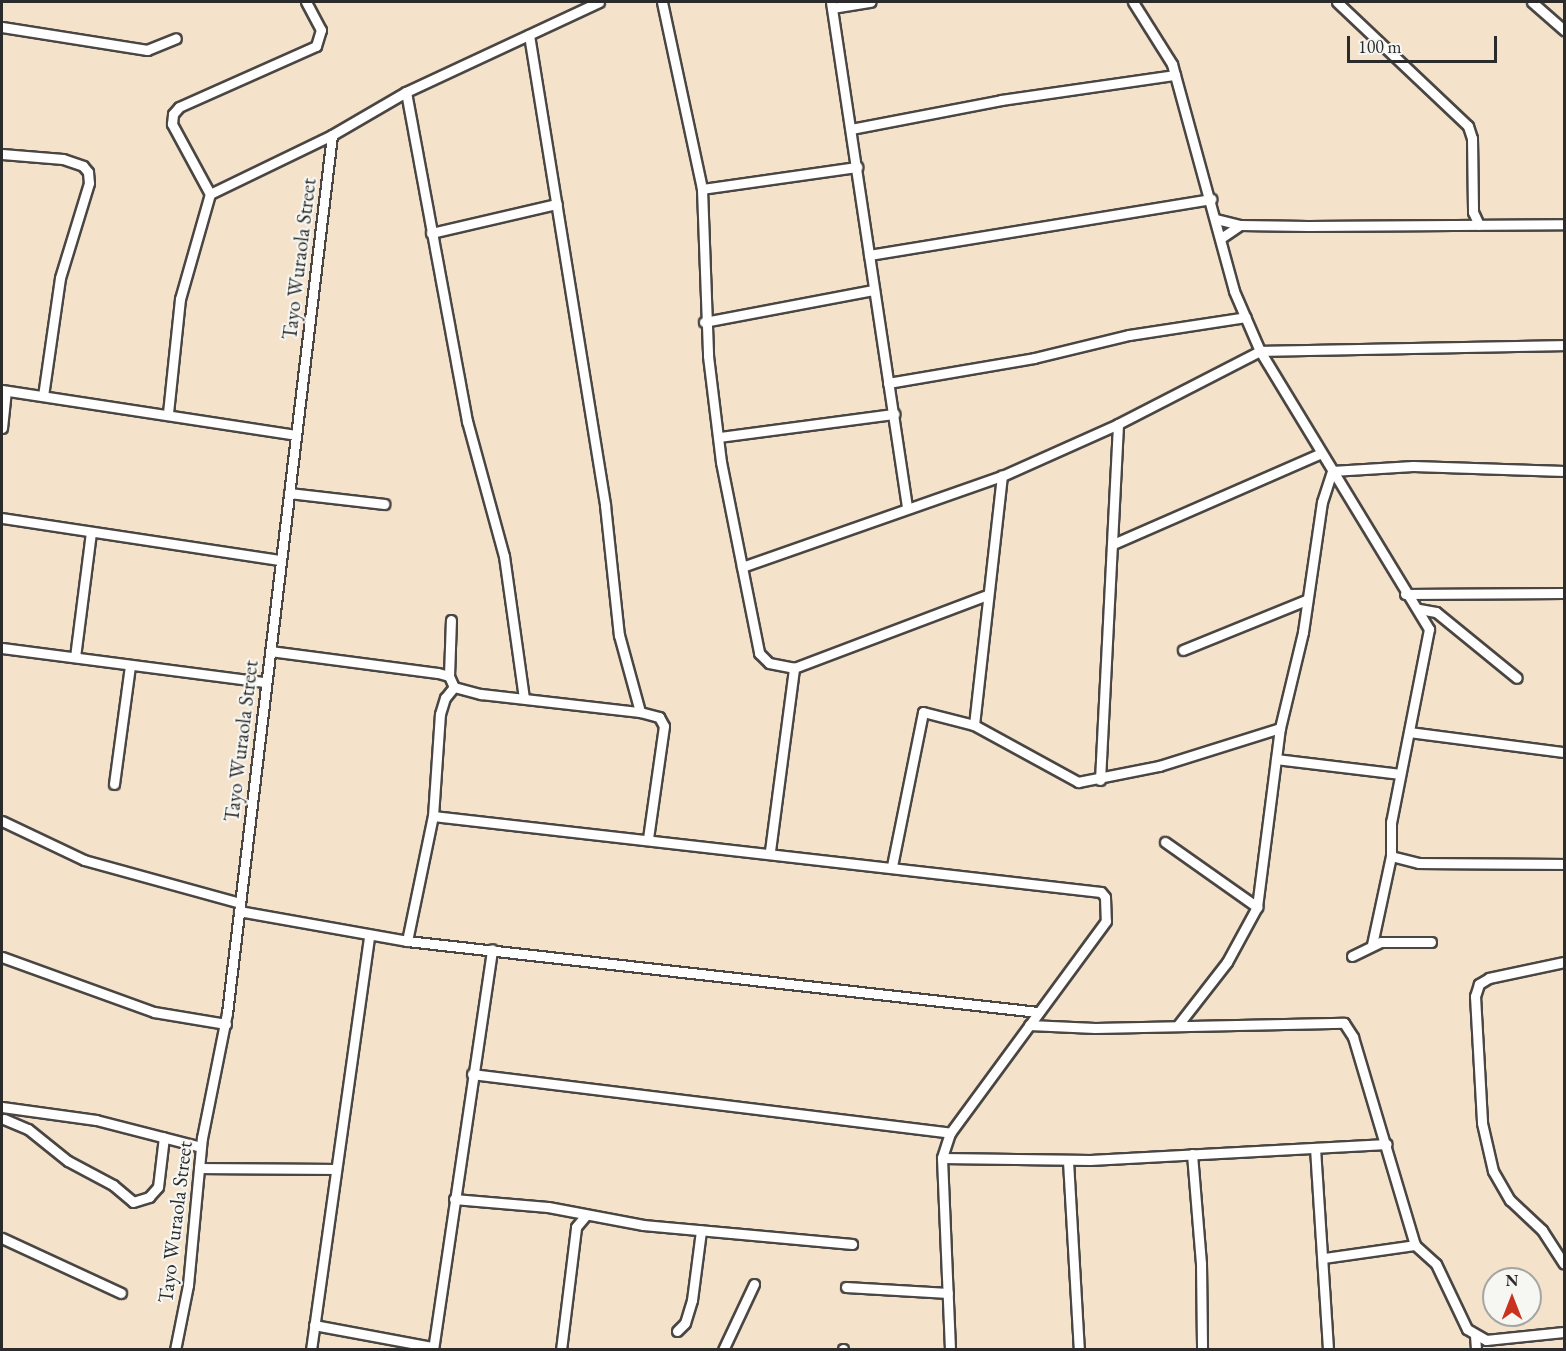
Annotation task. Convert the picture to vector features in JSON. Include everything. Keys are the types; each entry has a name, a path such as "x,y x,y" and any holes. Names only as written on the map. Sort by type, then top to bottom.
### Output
{"street":[{"path":"168,413 180,299 210,194 172,124 172,114 189,102 316,46 321,30 306,2"},
{"path":"210,194 332,135 406,92 599,2"},
{"path":"662,2 702,189 704,322 719,437 759,653 769,663 794,668 985,596"},
{"path":"871,2 832,5 907,507"},
{"path":"1133,2 1175,75 1221,238 1246,317 1260,351 1405,594 1419,609 1429,629 1391,822 1391,856 1372,945"},
{"path":"1337,2 1468,126 1472,138 1473,212 1479,225"},
{"path":"1532,2 1564,30"},
{"path":"2,27 147,50 176,38"},
{"path":"530,35 605,505 619,635 640,712"},
{"path":"851,129 1001,100 1175,75"},
{"path":"406,92 467,421 504,556 524,698"},
{"name":"Tayo Wuraola Street","path":"175,1350 188,1285 201,1147 226,1024 332,135"},
{"path":"2,154 63,159 83,166 88,172 88,183 60,279 43,396"},
{"path":"702,189 857,167"},
{"path":"869,255 1211,199"},
{"path":"431,232 557,204"},
{"path":"1461,225 1473,212"},
{"path":"1216,219 1240,225 1564,224"},
{"path":"1221,238 1240,225"},
{"path":"704,322 874,290"},
{"path":"888,383 1034,357 1129,335 1246,317"},
{"path":"742,567 907,507 1002,476 1118,424 1260,351 1564,345"},
{"path":"2,428 4,391 168,413 296,435"},
{"path":"719,437 894,414"},
{"path":"1100,780 1118,424"},
{"path":"1113,544 1321,453"},
{"path":"1332,471 1413,466 1564,471"},
{"path":"1178,1025 1227,962 1257,907 1280,728 1303,632 1322,502 1332,471"},
{"path":"974,725 985,596 997,542 1002,476"},
{"path":"289,493 384,504"},
{"path":"2,518 280,560"},
{"path":"75,657 91,532"},
{"path":"1405,594 1564,593"},
{"path":"1183,650 1306,600"},
{"path":"1419,609 1436,612 1517,678"},
{"path":"451,620 449,676 454,687"},
{"path":"2,648 265,682"},
{"path":"270,651 449,676"},
{"path":"114,784 130,665"},
{"path":"770,851 794,668"},
{"path":"454,687 640,712 658,717 664,726 648,839"},
{"path":"407,941 433,816 440,714 445,698 454,687"},
{"path":"892,866 920,716 930,711 974,725 1078,782 1100,780 1159,766 1280,728"},
{"path":"1409,732 1564,752"},
{"path":"1276,759 1400,774"},
{"path":"433,816 770,851 1101,892 1106,897 1106,921 950,1133 942,1158 950,1350"},
{"path":"2,821 84,860 240,907 369,936 1038,1012"},
{"path":"1165,842 1257,907"},
{"path":"1391,856 1419,863 1564,864"},
{"path":"311,1350 369,936"},
{"path":"1352,956 1372,945 1431,942"},
{"path":"314,1325 433,1348 492,949"},
{"path":"2,957 154,1012 226,1024"},
{"path":"1564,962 1490,978 1479,984 1474,996 1482,1123 1493,1171 1510,1200 1542,1230 1564,1264"},
{"path":"1029,1024 1095,1028 1344,1023 1353,1037 1387,1144 1415,1245 1436,1264 1467,1329 1486,1340 1564,1332"},
{"path":"472,1074 950,1133"},
{"path":"164,1137 158,1187 149,1197 133,1202 113,1185 68,1161 28,1129 3,1122 2,1107 96,1120 164,1137 201,1147"},
{"path":"942,1158 1068,1161 1387,1144"},
{"path":"1315,1149 1324,1258 1328,1350"},
{"path":"1192,1154 1201,1263 1202,1350"},
{"path":"1068,1161 1079,1350"},
{"path":"199,1168 335,1169"},
{"path":"454,1198 569,1211 701,1231 852,1245"},
{"path":"561,1350 576,1227 569,1211"},
{"path":"576,1227 586,1215"},
{"path":"677,1331 685,1323 692,1300 701,1231"},
{"path":"2,1238 121,1293"},
{"path":"1324,1258 1415,1245"},
{"path":"723,1350 754,1284"},
{"path":"846,1287 948,1293"},
{"path":"1475,1335 1476,1350"}]}
